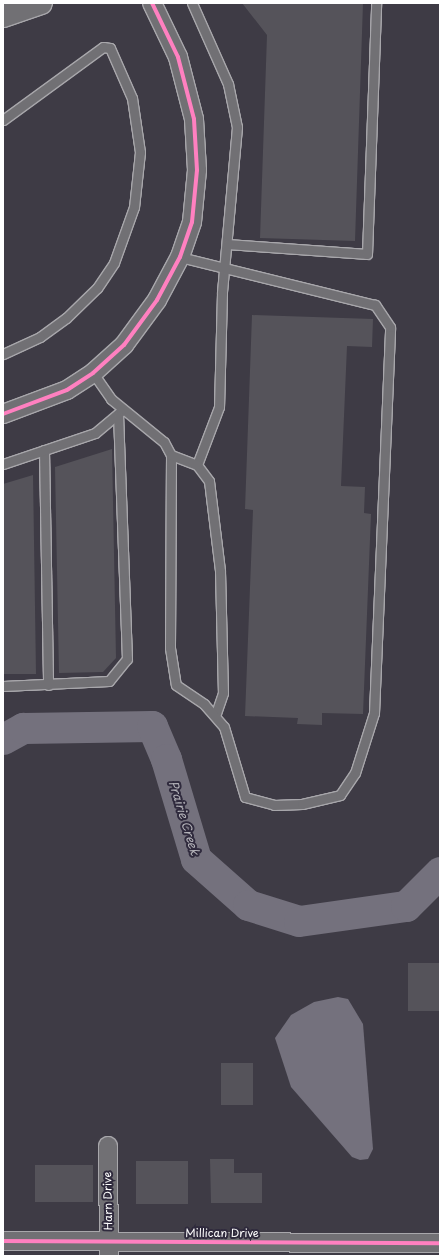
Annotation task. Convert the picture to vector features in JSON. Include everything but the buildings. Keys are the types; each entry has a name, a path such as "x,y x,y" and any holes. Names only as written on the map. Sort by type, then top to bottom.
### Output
{"main road":[{"path":"3,16 41,3"}],"street":[{"path":"3,414 67,390 93,373 124,345 143,319 180,257 192,222 197,170 194,119 178,57 152,3"},
{"name":"Harn Drive","path":"108,1146 109,1248"},
{"name":"Millican Drive","path":"3,1241 109,1248 388,1250 440,1243"}],"lane":[{"path":"192,3 228,84 237,126 226,269 222,293 219,407 197,465"},
{"path":"228,244 367,254 376,3"},
{"path":"3,120 103,47 110,48 132,98 140,152 134,207 114,263 101,282 66,318 40,337 3,354"},
{"path":"93,373 120,412 164,442 171,455 170,648 176,685 204,704 224,727 245,797 274,805 302,804 340,795 355,773 374,713 390,327 375,305 180,257"},
{"path":"3,464 95,433 120,412"},
{"path":"3,686 109,681 128,659 120,412"},
{"path":"44,450 48,685"},
{"path":"171,455 197,465 209,481 220,571 223,693 215,716"}],"shaded area":[{"path":"338,997 348,999 363,1024 373,1149 368,1159 360,1160 352,1157 291,1087 275,1038 291,1015 314,1002"}],"waterway":[{"name":"Prairie Creek","path":"3,739 23,728 152,726 166,759 196,859 248,905 299,921 406,906 440,872"}],"cycle path":[{"path":"3,414 67,390 93,373 124,345 157,300 180,257 192,222 197,170 194,119 178,57 152,3"},
{"path":"3,1241 440,1243"}]}
